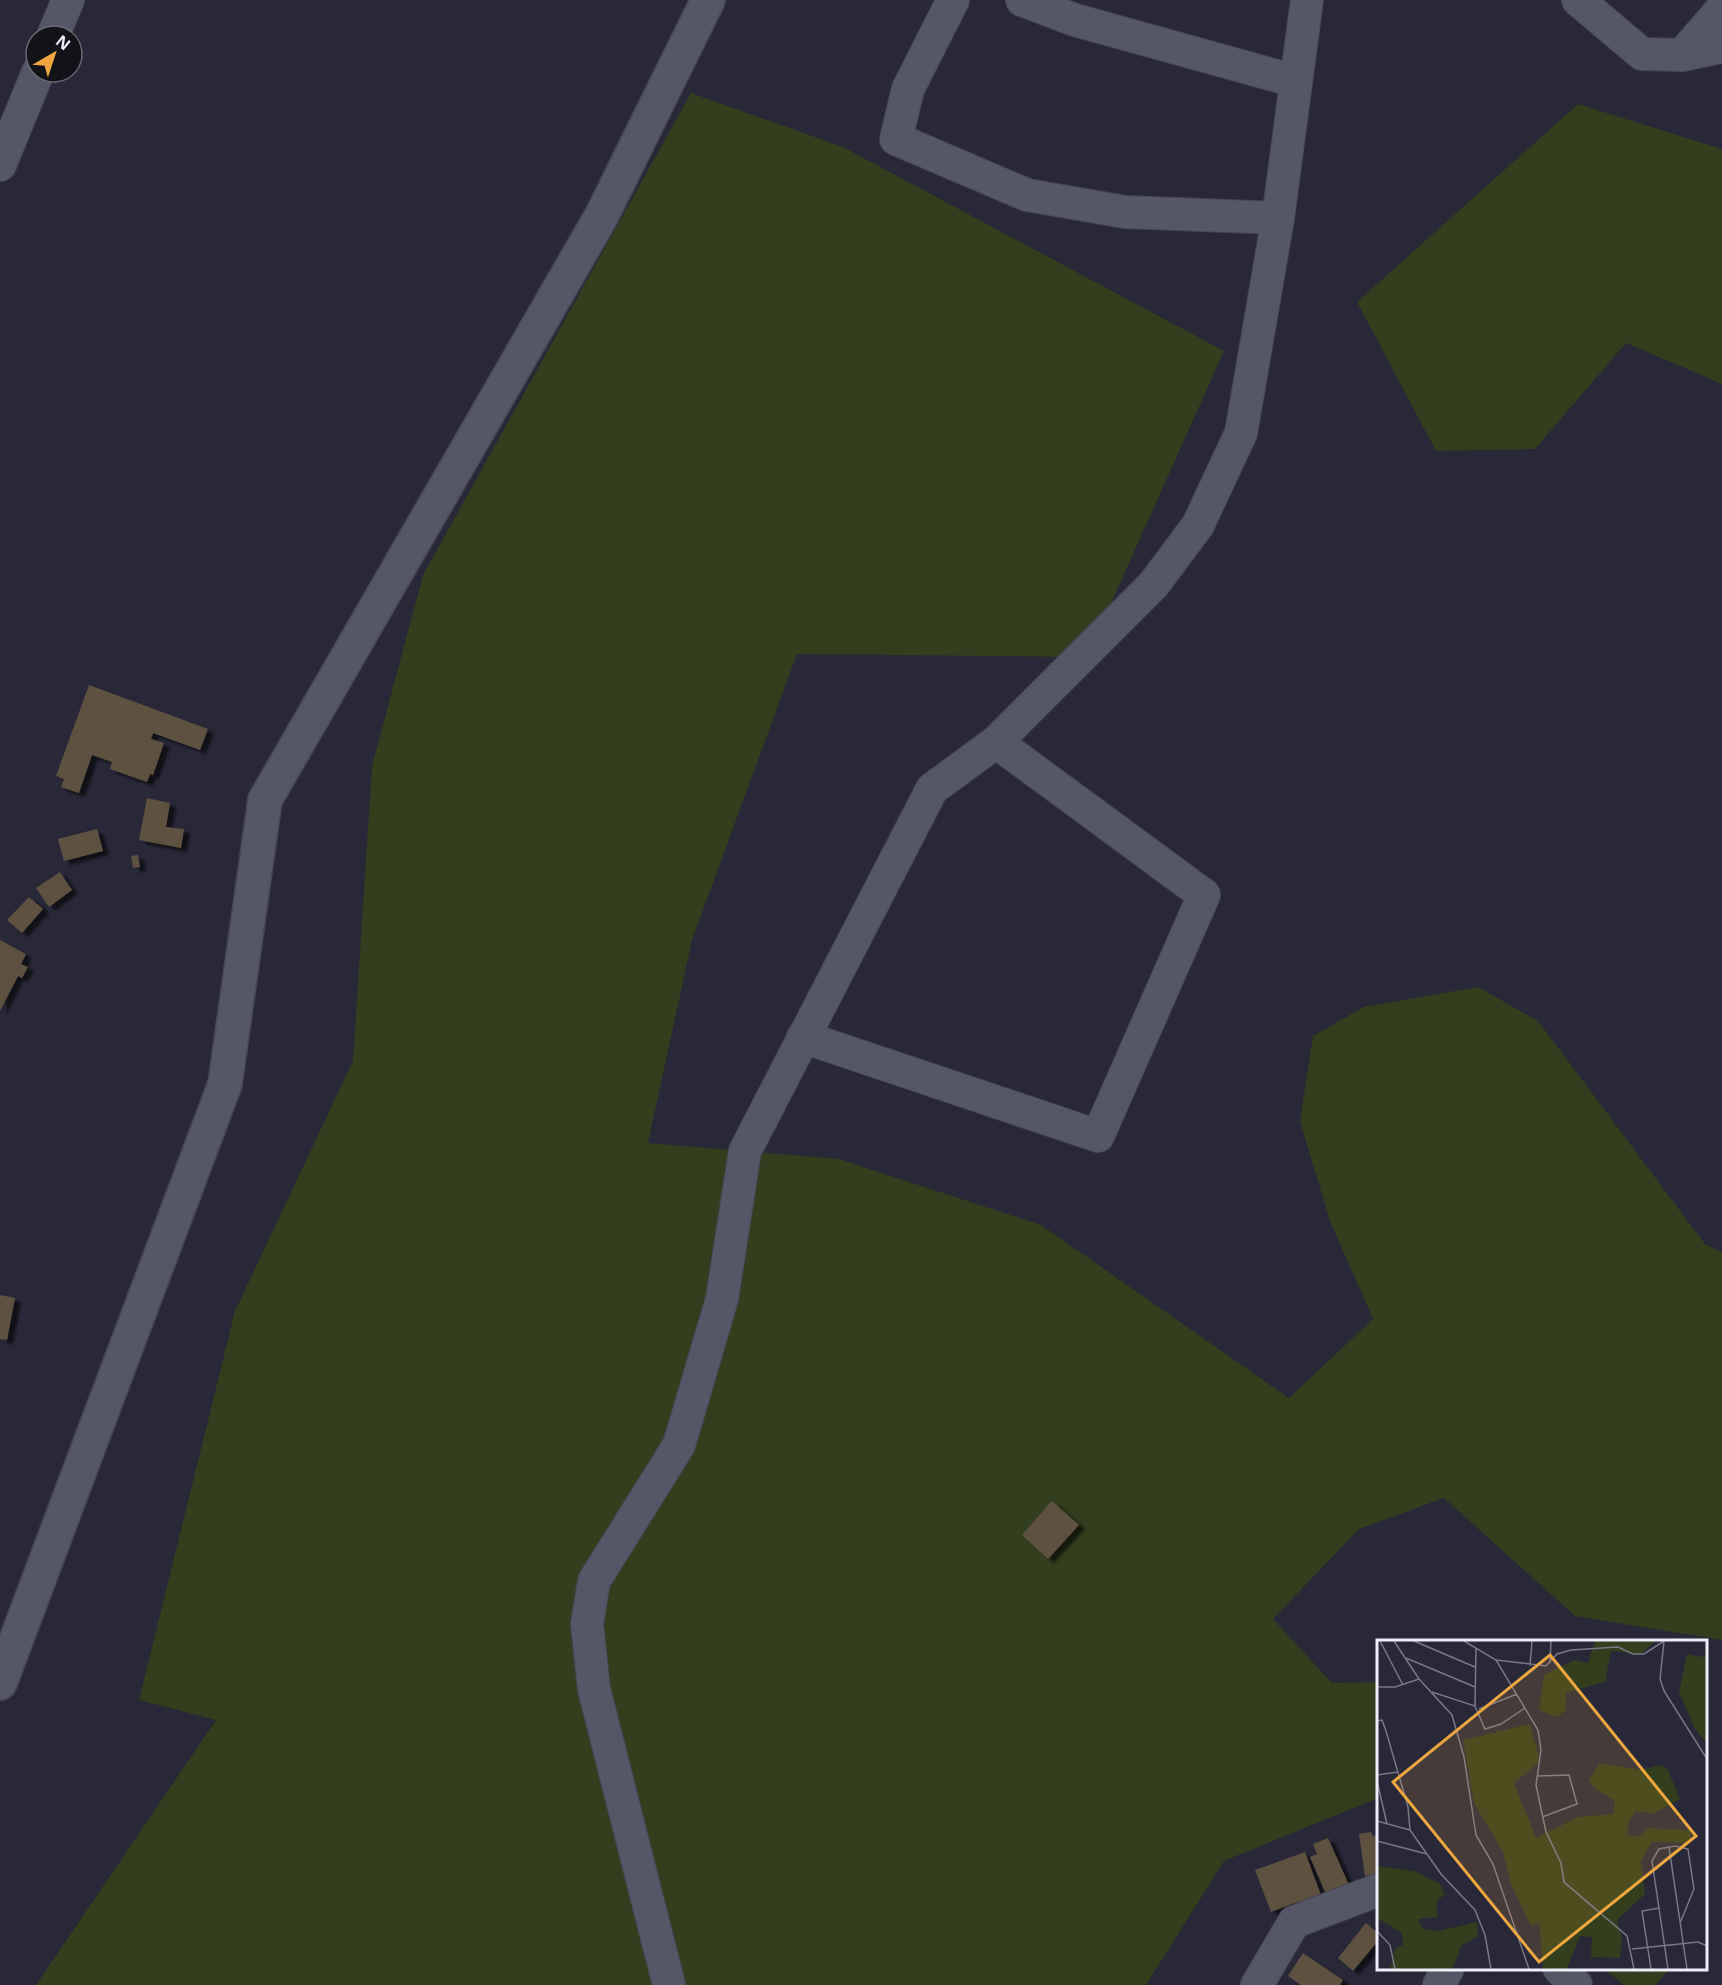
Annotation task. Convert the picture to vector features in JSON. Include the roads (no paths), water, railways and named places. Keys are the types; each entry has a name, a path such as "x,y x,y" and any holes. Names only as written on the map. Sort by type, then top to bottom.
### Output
{"street":[{"path":"58,24 68,0"},
{"path":"0,1683 225,1084 265,800 602,215 708,0"},
{"path":"952,0 909,89 896,139 1027,195 1125,212 1278,218"},
{"path":"1022,0 1075,20 1295,81"},
{"path":"669,1985 594,1689 587,1624 594,1581 679,1445 722,1299 745,1151 932,789 996,742 1154,584 1198,525 1241,433 1278,218 1307,0"},
{"path":"1578,0 1642,54 1682,55 1722,47"},
{"path":"1682,55 1722,9"},
{"path":"0,165 33,84"},
{"path":"803,1037 1098,1136 1204,895 996,742"},
{"path":"1257,1985 1294,1922 1377,1890"},
{"path":"1439,1985 1447,1970"},
{"path":"1561,1970 1576,1985"}]}
